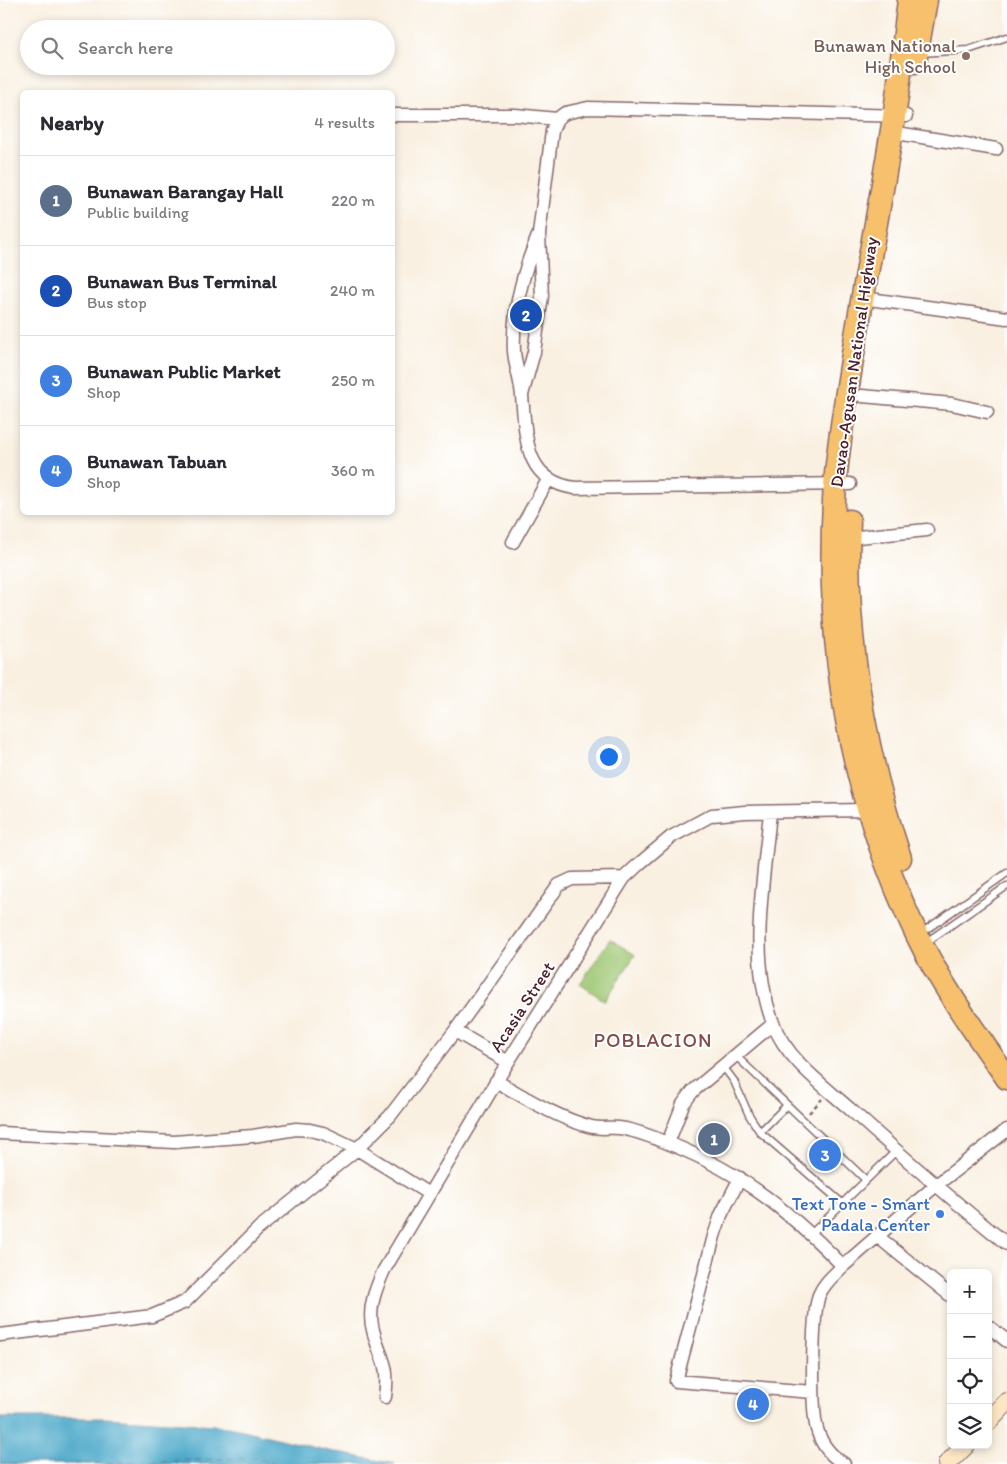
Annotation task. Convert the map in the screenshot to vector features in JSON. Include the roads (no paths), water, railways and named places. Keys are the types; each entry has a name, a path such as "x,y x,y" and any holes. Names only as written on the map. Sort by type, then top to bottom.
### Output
{"highway":[{"name":"Davao-Agusan National Highway","path":"877,821 867,737 855,676 850,609 848,538 843,484 869,299 901,122 909,52 909,0"},
{"name":"Davao-Agusan National Highway","path":"909,52 926,0"},
{"name":"Davao-Agusan National Highway","path":"869,299 862,396 832,538 834,611 839,679 850,741 877,821 893,882 925,936 978,1037 1007,1078"},
{"name":"Davao-Agusan National Highway","path":"925,936 1007,1053"}],"main road":[{"path":"992,1418 1007,1402"},
{"path":"947,1464 962,1449"}],"street":[{"path":"522,395 534,352 542,296 539,234 549,144 557,120 565,112 588,108 901,122 996,149"},
{"path":"395,116 532,116 557,120"},
{"path":"539,234 522,278 514,334 516,369 522,395 526,436 531,454 539,470 548,480 561,486 574,488 843,484"},
{"path":"869,299 1007,318"},
{"path":"862,396 952,404 987,412"},
{"path":"513,542 548,480"},
{"path":"848,538 927,530"},
{"path":"770,812 760,949 762,975 773,1024 796,1058 829,1090 935,1186 1007,1244"},
{"name":"Acasia Street","path":"385,1397 387,1368 372,1329 372,1307 384,1270 496,1081 624,878 654,850 698,821 727,813 770,812 877,821"},
{"path":"0,1335 152,1316 185,1302 208,1282 260,1228 357,1149 390,1116 455,1031 559,885 572,879 624,878"},
{"path":"668,1143 684,1104 699,1084 773,1024"},
{"path":"455,1031 508,1062"},
{"path":"496,1081 567,1118 594,1127 619,1128 668,1143 740,1178 764,1194 811,1234 843,1266"},
{"path":"0,1133 174,1142 236,1138 303,1130 324,1133 357,1149 429,1194"},
{"path":"844,1464 829,1452 822,1442 814,1414 813,1392 817,1305 823,1287 843,1266 935,1186 1007,1130"},
{"path":"740,1178 721,1215 714,1236 676,1381 813,1392"},
{"path":"877,1236 947,1293"},
{"path":"992,1329 1007,1341"}],"lane":[{"path":"909,52 960,51 1007,37"},
{"path":"925,936 1007,873"},
{"path":"925,936 1007,886"},
{"path":"734,1055 866,1180"},
{"path":"722,1065 734,1081 749,1115 760,1132 842,1203"},
{"path":"760,1132 787,1105"},
{"path":"811,1234 896,1151"}],"water":[{"path":"0,1418 106,1418 214,1425 395,1464 0,1464"}],"place":[{"name":"Bunawan National High School","path":"966,56"},
{"name":"Bunawan Bus Terminal","path":"526,315"},
{"name":"Bunawan Barangay Hall","path":"714,1139"},
{"name":"Bunawan Public Market","path":"825,1155"},
{"name":"Text Tone - Smart Padala Center","path":"940,1214"},
{"name":"Bunawan Tabuan","path":"753,1404"}],"district":[{"name":"POBLACION","path":"653,1040"}]}
